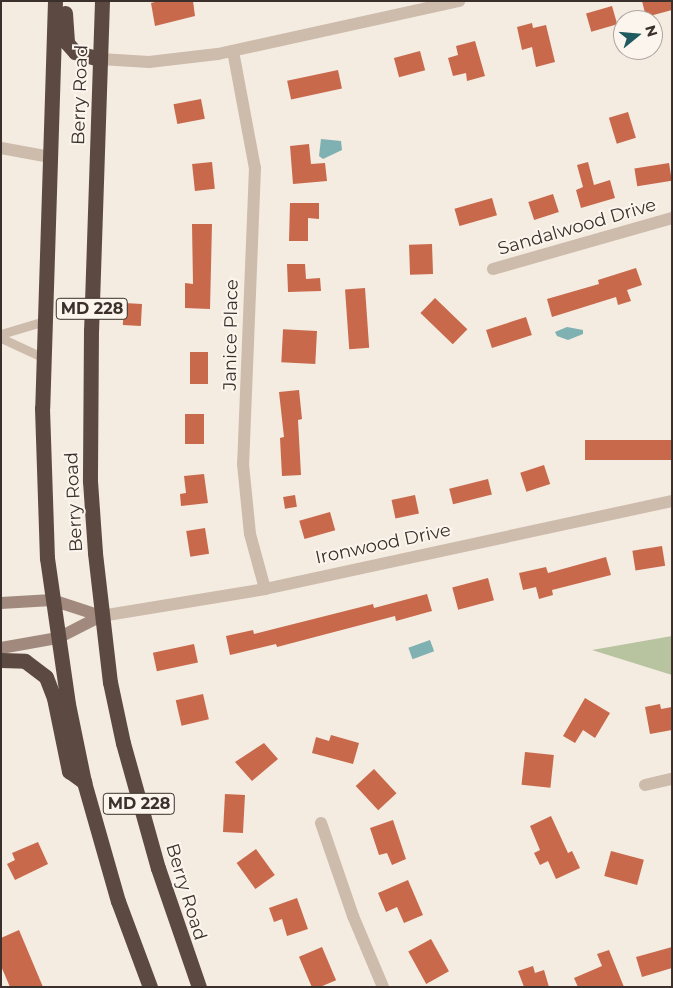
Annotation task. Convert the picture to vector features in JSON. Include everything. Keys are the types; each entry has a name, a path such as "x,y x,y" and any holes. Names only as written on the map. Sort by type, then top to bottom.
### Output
{"highway":[{"name":"Berry Road","path":"55,1 42,463 52,600 84,782 118,902 150,987"},
{"path":"66,1 67,43 75,52 100,59"},
{"name":"Berry Road","path":"102,1 90,407 90,481 101,616 123,743 164,886 199,987"},
{"path":"1,660 25,661 46,676 54,698 69,771 84,782"}],"main road":[{"path":"1,603 52,600 101,616"},
{"path":"1,648 58,638 101,616"}],"street":[{"path":"100,59 156,62 233,51 459,1"},
{"name":"Janice Place","path":"233,51 241,82 255,168 243,464 250,534 265,588"},
{"path":"1,148 50,157"},
{"name":"Sandalwood Drive","path":"493,269 672,218"},
{"name":"Ironwood Drive","path":"101,616 265,588 672,501"},
{"path":"646,785 672,779"},
{"path":"320,823 353,916 383,987"}],"lane":[{"path":"1,334 45,321"},
{"path":"1,338 44,358"}],"green space":[{"path":"672,636 672,675 592,650"}],"water":[{"path":"321,139 341,141 342,150 323,159 319,156"},
{"path":"567,327 583,330 583,334 568,340 557,336 555,332"},
{"path":"430,640 434,651 412,659 408,648"}],"building":[{"path":"159,1 193,1 195,16 155,26 151,3"},
{"path":"642,1 672,1 672,10 663,12 663,10 644,10"},
{"path":"612,6 613,25 591,32 586,13"},
{"path":"532,23 533,28 546,25 555,62 536,67 532,47 522,50 517,27"},
{"path":"475,41 485,76 467,81 466,73 453,76 448,58 458,55 456,46"},
{"path":"420,51 425,70 399,77 394,58"},
{"path":"338,70 342,89 291,99 287,81"},
{"path":"201,99 205,119 177,124 174,104"},
{"path":"628,112 636,138 617,144 609,118"},
{"path":"309,144 311,164 325,163 327,181 293,184 290,146"},
{"path":"212,162 215,189 195,191 192,164"},
{"path":"588,162 594,185 610,180 615,198 581,208 576,190 583,187 577,165"},
{"path":"669,163 672,181 637,186 634,168"},
{"path":"553,194 559,212 534,220 528,202"},
{"path":"492,198 497,215 459,226 455,209"},
{"path":"290,203 319,203 319,219 308,218 308,241 289,241"},
{"path":"192,224 212,224 210,309 185,308 185,283 193,284"},
{"path":"432,244 433,274 410,275 409,245"},
{"path":"287,264 305,264 306,279 320,278 321,291 288,292"},
{"path":"636,268 642,285 627,290 631,301 618,305 616,297 552,317 547,299 599,284 598,280"},
{"path":"365,288 369,348 349,349 345,289"},
{"path":"435,298 467,329 453,344 420,313"},
{"path":"124,303 142,304 141,326 123,325"},
{"path":"526,317 532,335 492,348 486,330"},
{"path":"283,329 317,331 315,364 281,362"},
{"path":"190,352 208,352 208,384 190,384"},
{"path":"299,390 302,419 298,420 301,475 282,476 280,438 284,437 279,392"},
{"path":"185,414 204,414 204,444 185,444"},
{"path":"585,440 672,440 672,460 585,460"},
{"path":"544,465 550,484 526,492 520,473"},
{"path":"204,474 208,503 181,506 180,494 186,493 184,476"},
{"path":"488,479 492,495 453,504 449,489"},
{"path":"295,495 297,507 285,509 283,497"},
{"path":"415,495 419,514 395,519 392,500"},
{"path":"330,512 335,530 304,539 299,521"},
{"path":"205,528 209,554 190,557 186,531"},
{"path":"662,546 665,566 635,570 632,551"},
{"path":"606,557 611,575 552,590 553,595 539,599 536,587 523,590 519,573 546,567 548,573"},
{"path":"488,578 494,600 458,610 452,588"},
{"path":"427,594 432,611 396,621 395,616 277,647 276,644 230,655 226,636 253,630 254,634 373,604 374,608"},
{"path":"194,644 198,663 157,671 153,653"},
{"path":"203,694 209,719 182,726 176,700"},
{"path":"585,698 610,713 595,738 583,730 575,743 563,736"},
{"path":"660,704 661,709 672,707 672,730 650,734 645,707"},
{"path":"331,735 359,743 353,764 312,753 316,737 329,741"},
{"path":"264,743 278,759 252,781 235,762"},
{"path":"525,752 554,755 550,788 522,785"},
{"path":"374,769 397,793 378,810 356,786"},
{"path":"225,794 245,795 243,833 223,832"},
{"path":"551,816 568,853 572,851 580,868 556,879 548,861 540,865 534,853 540,850 530,826"},
{"path":"393,820 406,859 392,865 387,853 379,855 370,828"},
{"path":"38,842 48,864 15,880 7,864 15,860 12,853"},
{"path":"256,849 275,875 255,889 237,863"},
{"path":"611,851 644,860 637,885 604,876"},
{"path":"408,880 423,915 404,923 397,907 386,912 378,893"},
{"path":"297,898 308,929 287,936 282,919 274,922 269,908"},
{"path":"19,930 43,987 10,987 1,966 1,938"},
{"path":"431,939 449,971 426,984 408,952"},
{"path":"322,947 336,980 320,987 312,987 299,957"},
{"path":"672,947 672,968 642,977 636,957"},
{"path":"609,950 624,987 578,987 574,978 602,966 597,954"},
{"path":"533,966 535,973 544,970 549,987 524,987 518,971"}]}
